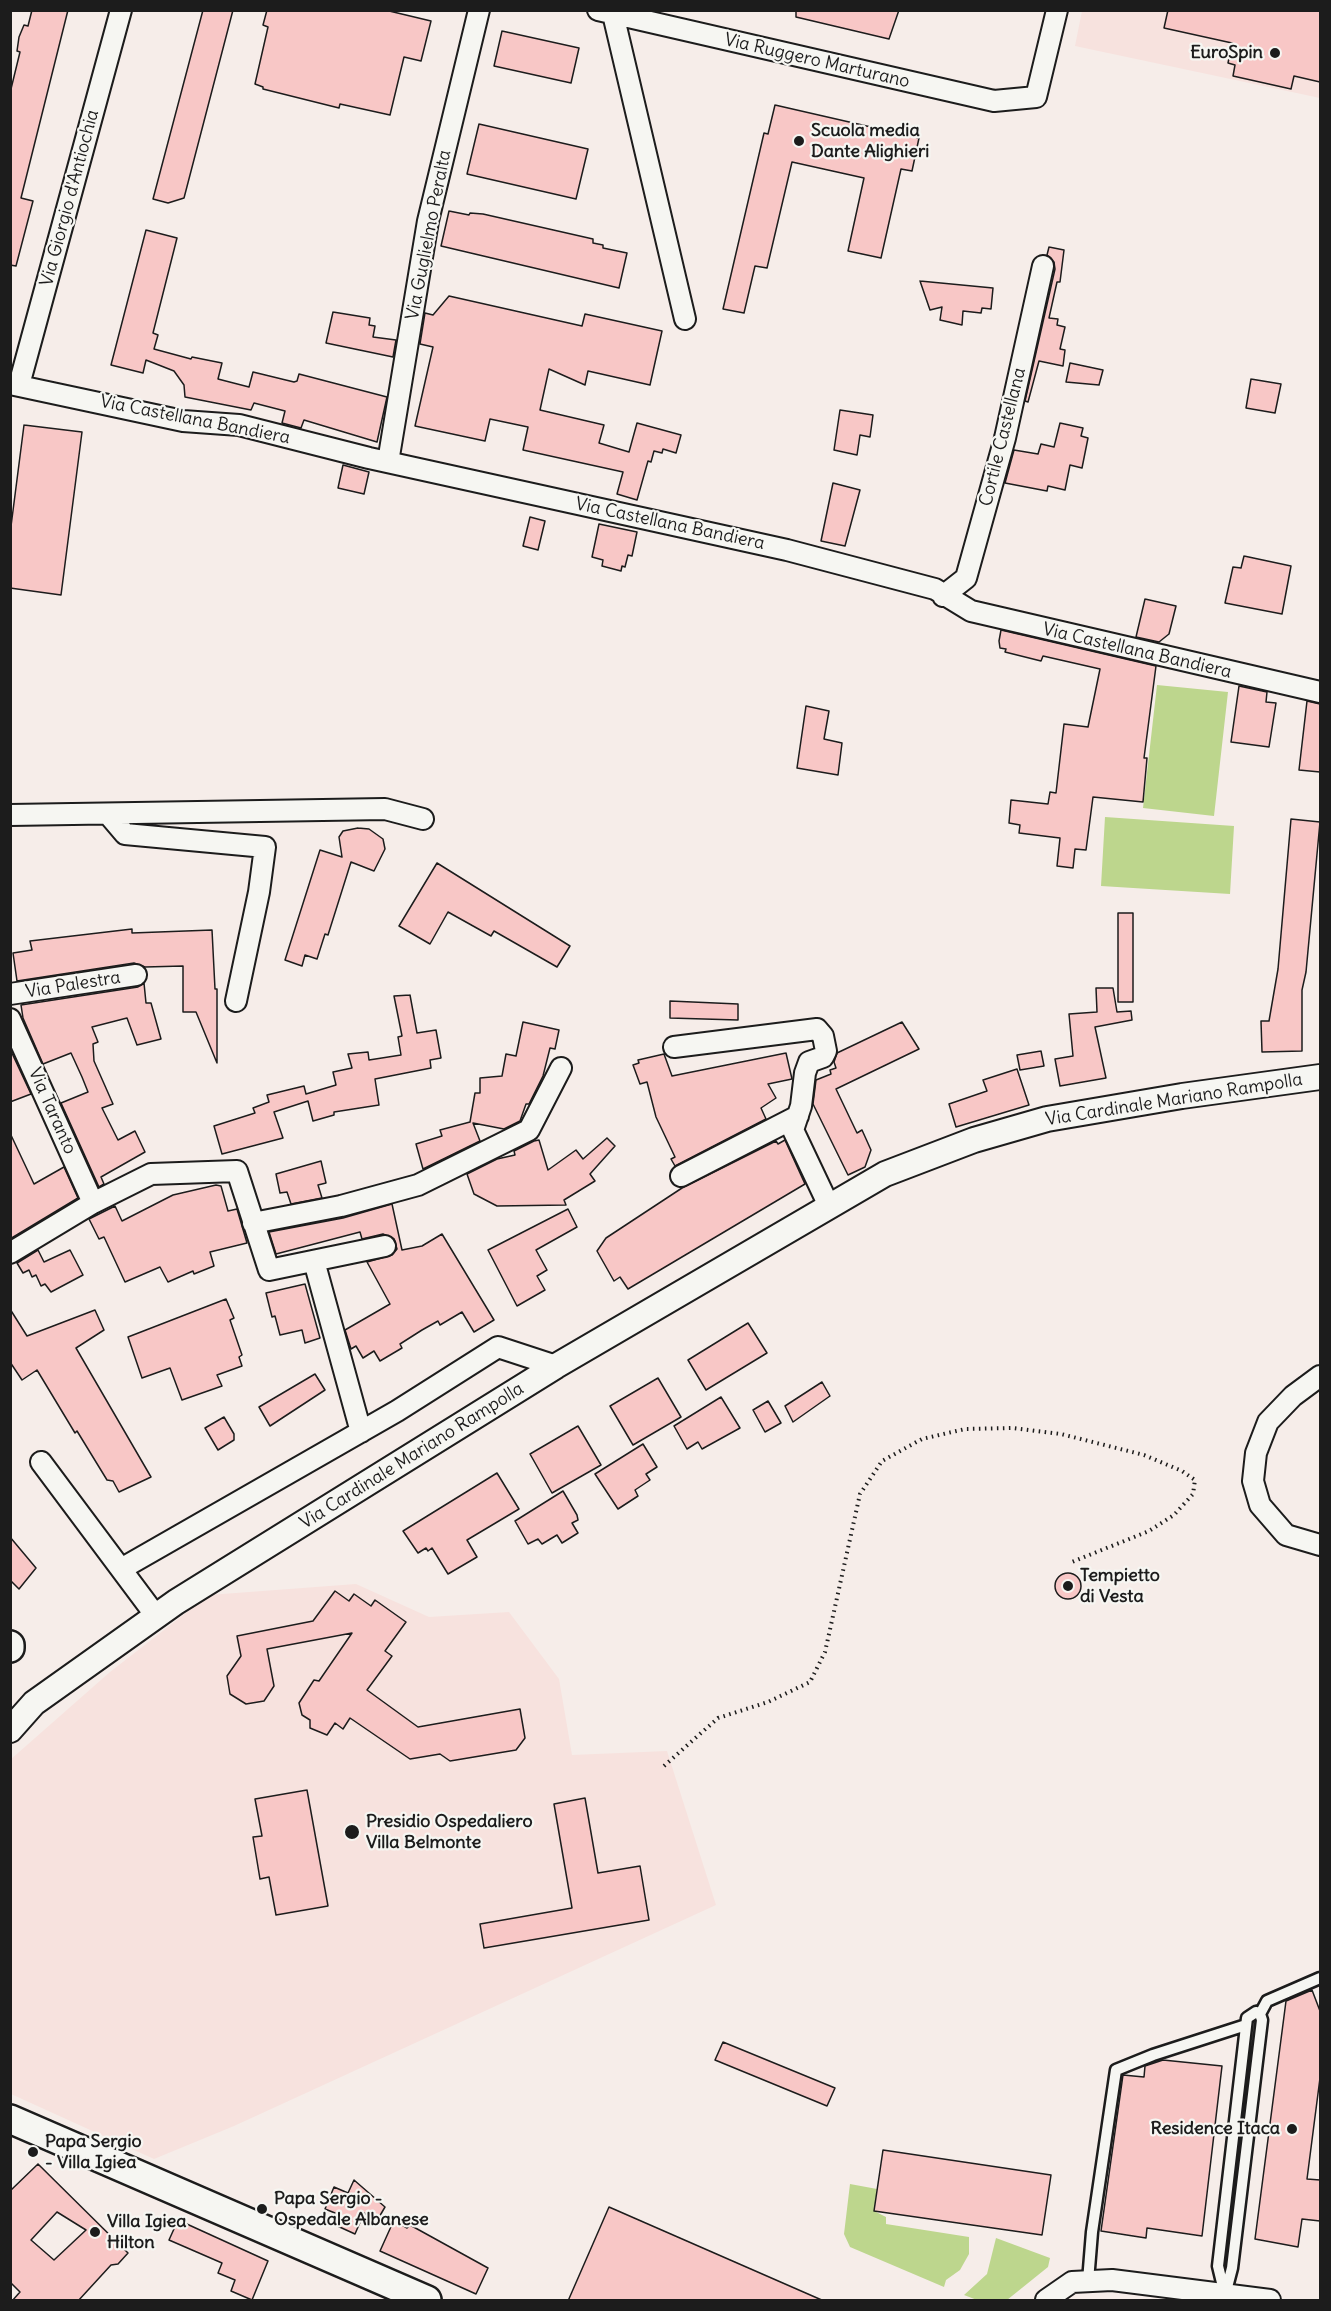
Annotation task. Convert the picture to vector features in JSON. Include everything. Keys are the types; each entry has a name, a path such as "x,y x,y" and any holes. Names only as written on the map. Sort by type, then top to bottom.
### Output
{"main road":[{"path":"10,2119 427,2301"}],"street":[{"name":"Via Giorgio d'Antiochia","path":"15,384 121,10"},
{"name":"Via Guglielmo Peralta","path":"388,462 428,221 479,10"},
{"name":"Via Ruggero Marturano","path":"606,12 994,102 1036,97 1057,10"},
{"path":"606,12 685,319"},
{"name":"Cortile Castellana","path":"943,596 966,578 1005,438 1043,266"},
{"name":"Via Castellana Bandiera","path":"15,384 183,421 239,425 388,462 787,550 935,589 943,596 971,611 1026,626 1320,692"},
{"path":"10,815 385,809 423,819"},
{"path":"108,814 125,834 265,846 259,892 236,1001"},
{"name":"Via Palestra","path":"10,994 136,975"},
{"name":"Via Taranto","path":"10,1019 93,1203"},
{"path":"674,1047 729,1042 804,1029 817,1029 823,1036 826,1051 823,1057 809,1062 793,1130 830,1206"},
{"path":"253,1223 341,1206 418,1185 529,1130 561,1068"},
{"name":"Via Cardinale Mariano Rampolla","path":"10,1730 34,1703 156,1616 556,1366 885,1174 974,1140 1047,1119 1182,1096 1320,1077"},
{"path":"681,1176 798,1116"},
{"path":"10,1253 93,1203 151,1174 237,1171 269,1270 385,1246"},
{"path":"314,1261 361,1432"},
{"path":"121,1569 361,1432 498,1347 556,1366"},
{"path":"1320,1376 1293,1396 1268,1422 1256,1453 1253,1481 1260,1505 1286,1535 1320,1545"},
{"path":"41,1462 156,1616"},
{"path":"1046,2301 1072,2282 1112,2280 1224,2298 1270,2301"}],"lane":[{"path":"1224,2298 1232,2268 1262,2020 1260,2014 1267,2001 1320,1978"},
{"path":"1224,2298 1218,2266 1246,2025 1251,2014 1260,2014"},
{"path":"1088,2281 1092,2232 1116,2070 1153,2055 1246,2025"}],"path":[{"path":"664,1766 718,1718 768,1702 810,1682 825,1652 860,1494 882,1461 922,1439 965,1429 1012,1428 1061,1434 1144,1455 1182,1471 1195,1480 1193,1494 1174,1515 1149,1531 1072,1562"}],"shaded area":[{"path":"1082,11 1320,11 1320,98 1075,46"},
{"name":"Presidio Ospedaliero Villa Belmonte","path":"356,1584 429,1617 509,1612 559,1679 572,1755 667,1751 716,1905 234,2126 154,2159 11,2094 10,1760 110,1672 209,1595"}],"green space":[{"path":"1157,685 1228,692 1214,816 1143,808"},
{"path":"1105,817 1234,826 1230,894 1101,886"},
{"path":"850,2184 877,2189 874,2211 886,2217 886,2224 969,2237 969,2254 960,2270 946,2280 944,2287 850,2247 844,2234"},
{"path":"996,2238 1050,2258 1048,2267 1007,2300 977,2300 964,2295 987,2274"}],"building":[{"path":"32,10 68,10 21,198 33,201 16,266 10,265 10,93 20,52 17,51 19,37 24,25 28,26"},
{"path":"203,10 233,10 184,198 168,203 153,199"},
{"path":"267,10 385,10 431,21 421,61 404,57 390,115 340,104 339,108 263,89 255,84 268,27 263,25"},
{"path":"796,10 899,10 889,39 796,17"},
{"name":"EuroSpin","path":"1168,10 1320,10 1320,82 1294,76 1291,89 1233,76 1235,65 1228,63 1232,43 1164,28"},
{"path":"502,31 579,48 571,83 494,66"},
{"path":"775,105 919,138 912,171 901,169 881,258 848,251 864,178 792,162 767,268 755,266 744,313 723,309 764,133 768,134"},
{"path":"479,124 588,149 576,199 467,174"},
{"path":"449,211 469,215 470,213 483,214 593,239 593,243 603,245 603,248 627,253 619,288 441,246"},
{"path":"146,230 177,238 153,333 158,335 154,349 191,359 192,357 222,363 218,379 249,387 253,372 294,382 297,381 299,374 387,397 377,442 304,420 301,428 282,423 285,411 254,403 251,410 185,397 184,385 174,371 146,360 143,373 111,365"},
{"path":"1049,247 1064,250 1060,282 1057,282 1049,318 1058,319 1057,325 1065,327 1060,349 1065,350 1063,366 1039,361 1028,402 1025,401 1055,269 1054,262 1047,255"},
{"path":"920,281 993,288 991,309 982,308 981,313 963,311 962,325 940,320 942,307 930,310"},
{"path":"449,296 582,326 585,314 662,331 650,385 588,371 585,385 549,369 540,410 604,425 599,443 629,452 637,423 681,435 676,453 663,449 662,453 654,451 651,462 648,461 637,500 617,494 623,472 523,450 528,427 490,419 485,441 415,426 433,347 420,344 425,313 433,315"},
{"path":"333,312 370,318 369,325 375,326 373,337 396,340 393,357 326,343"},
{"path":"1070,363 1103,370 1099,385 1066,382"},
{"path":"1251,379 1281,384 1275,413 1246,408"},
{"path":"840,410 873,415 870,437 860,435 857,455 834,450"},
{"path":"1060,423 1083,428 1081,436 1088,438 1082,468 1070,465 1065,490 1048,486 1047,491 1005,483 1014,450 1038,454 1041,444 1054,447"},
{"path":"24,425 82,432 61,595 10,588 10,534"},
{"path":"343,465 369,472 364,494 338,488"},
{"path":"833,483 860,490 845,546 821,541"},
{"path":"530,517 545,521 538,550 523,546"},
{"path":"599,524 637,532 632,556 628,555 625,567 622,566 621,571 602,566 603,560 592,557"},
{"path":"1244,556 1291,566 1282,614 1225,603 1233,567 1241,568"},
{"path":"1145,599 1176,606 1169,634 1159,642 1136,637"},
{"path":"1001,630 1156,666 1144,758 1147,758 1143,802 1093,797 1086,850 1075,849 1073,868 1057,866 1060,838 1019,833 1020,825 1009,823 1011,800 1048,804 1050,792 1056,793 1064,724 1088,727 1100,669 1043,656 1041,661 1005,652 1006,649 1000,648"},
{"path":"1239,686 1267,692 1266,702 1276,703 1269,747 1231,742"},
{"path":"1307,701 1320,704 1320,772 1299,770"},
{"path":"806,706 829,711 824,739 842,743 838,775 797,768"},
{"path":"1291,819 1320,822 1306,972 1302,990 1302,1051 1262,1052 1261,1021 1269,1021 1278,969"},
{"path":"358,828 369,829 383,839 385,849 374,871 351,862 328,935 325,934 317,959 305,955 302,966 285,960 320,850 342,857 339,837 343,831"},
{"path":"437,863 570,946 557,967 494,931 491,936 448,912 430,944 399,926"},
{"path":"1118,913 1133,913 1133,1002 1118,1002"},
{"path":"132,929 132,933 212,930 215,989 217,989 217,1063 196,1012 183,1012 183,966 145,967 134,963 17,981 13,953 32,950 30,941"},
{"path":"144,983 146,1003 151,1003 161,1039 137,1045 127,1018 92,1027 98,1042 93,1044 94,1061 113,1104 102,1108 118,1140 135,1131 145,1152 101,1177 104,1184 99,1187 61,1103 88,1092 82,1077 71,1053 43,1064 23,1018 21,1005 138,987"},
{"path":"1096,988 1113,988 1117,1012 1131,1011 1132,1020 1095,1027 1106,1078 1060,1086 1055,1059 1073,1056 1069,1014 1097,1012"},
{"path":"410,995 417,1033 436,1030 441,1058 430,1060 431,1068 375,1079 379,1105 334,1112 334,1115 313,1121 308,1101 274,1112 283,1138 222,1154 214,1126 255,1113 253,1108 269,1102 267,1095 304,1086 306,1094 336,1085 333,1072 352,1068 348,1054 368,1052 369,1060 401,1055 398,1037 402,1036 394,996"},
{"path":"670,1001 738,1004 738,1020 670,1018"},
{"path":"523,1022 559,1030 555,1049 550,1048 543,1076 529,1104 526,1104 520,1121 504,1129 473,1123 480,1141 423,1169 416,1144 442,1136 440,1130 470,1122 475,1093 480,1093 480,1078 502,1076 506,1054 516,1056"},
{"path":"902,1022 919,1049 836,1089 857,1133 862,1130 871,1150 865,1167 848,1175 813,1104 816,1080 831,1074 830,1070 836,1068 834,1062 837,1053"},
{"path":"10,1049 31,1094 10,1102"},
{"path":"1041,1051 1044,1066 1020,1070 1017,1055"},
{"path":"786,1053 792,1079 768,1084 776,1098 761,1108 766,1119 675,1166 671,1159 675,1157 656,1117 647,1082 640,1084 633,1065 639,1063 638,1060 664,1054 672,1076"},
{"path":"1017,1069 1029,1105 956,1127 949,1104 987,1091 983,1080"},
{"path":"10,1133 34,1184 64,1167 78,1198 10,1239"},
{"path":"607,1138 615,1146 590,1174 595,1181 564,1200 566,1205 497,1206 474,1194 467,1174 497,1159 515,1155 514,1151 539,1140 548,1170 576,1150 583,1159"},
{"path":"785,1140 805,1184 628,1289 620,1277 614,1281 597,1251 606,1238 682,1188 776,1141 778,1144"},
{"path":"321,1161 326,1183 318,1185 322,1198 291,1204 287,1192 280,1193 276,1174"},
{"path":"216,1185 221,1186 228,1211 237,1209 247,1243 210,1252 214,1266 194,1274 193,1271 168,1282 160,1267 125,1282 104,1237 99,1239 89,1219 115,1206 122,1221 173,1195"},
{"path":"392,1204 402,1250 422,1246 442,1234 494,1320 474,1332 462,1312 440,1325 438,1321 422,1330 400,1344 402,1348 380,1361 374,1351 363,1358 356,1346 351,1349 345,1330 390,1304 367,1262 392,1255 397,1249 394,1239 383,1234 362,1239 360,1232 276,1254 269,1232 343,1218"},
{"path":"568,1209 577,1227 536,1250 547,1270 537,1276 545,1290 517,1306 488,1250"},
{"path":"38,1250 44,1262 70,1250 83,1275 51,1292 45,1284 41,1286 36,1275 32,1277 29,1270 23,1273 17,1263"},
{"path":"305,1284 320,1338 305,1343 302,1330 280,1335 275,1316 272,1317 266,1293"},
{"path":"226,1299 234,1318 230,1320 242,1355 239,1357 242,1366 217,1375 222,1386 182,1400 170,1368 142,1378 128,1337"},
{"path":"10,1309 27,1336 95,1310 104,1330 76,1348 151,1477 119,1492 113,1481 107,1480 77,1431 75,1433 37,1370 22,1380 10,1362"},
{"path":"748,1323 767,1353 706,1390 688,1360"},
{"path":"315,1374 325,1390 270,1426 259,1407"},
{"path":"658,1378 681,1417 633,1445 610,1406"},
{"path":"822,1382 830,1396 793,1422 785,1406"},
{"path":"721,1397 740,1428 702,1449 698,1442 687,1449 674,1426"},
{"path":"768,1401 781,1423 765,1432 753,1410"},
{"path":"224,1417 234,1434 234,1440 218,1450 205,1428"},
{"path":"578,1426 601,1465 552,1493 530,1454"},
{"path":"643,1444 657,1467 646,1474 650,1480 635,1490 638,1496 618,1509 595,1474"},
{"path":"497,1473 519,1509 467,1540 477,1557 448,1574 432,1548 428,1551 426,1548 418,1553 403,1531"},
{"path":"563,1491 577,1515 578,1520 572,1523 578,1533 562,1543 557,1535 542,1544 538,1539 528,1544 515,1521"},
{"path":"10,1537 36,1568 19,1589 10,1580"},
{"name":"Tempietto di Vesta","path":"1068,1573 1077,1577 1081,1586 1077,1595 1068,1599 1059,1595 1055,1586 1059,1577"},
{"path":"335,1591 349,1601 354,1594 371,1606 375,1600 406,1622 385,1651 392,1656 367,1690 418,1727 520,1709 525,1738 516,1750 450,1761 440,1754 410,1759 350,1718 343,1729 335,1723 327,1735 310,1728 310,1720 302,1715 299,1703 314,1680 319,1681 352,1633 267,1649 274,1686 264,1701 246,1704 230,1694 227,1676 241,1656 237,1636 313,1621"},
{"path":"307,1790 328,1906 276,1915 269,1877 260,1879 253,1837 262,1836 255,1799"},
{"path":"585,1798 598,1873 640,1866 649,1920 484,1948 480,1924 572,1908 554,1804"},
{"name":"Residence Itaca","path":"1312,1990 1320,2011 1320,2078 1307,2179 1320,2180 1320,2221 1302,2219 1298,2247 1255,2239 1286,2001"},
{"path":"723,2042 835,2088 827,2106 715,2060"},
{"path":"1163,2060 1222,2066 1202,2236 1147,2228 1146,2238 1101,2231 1123,2075 1144,2077 1145,2066"},
{"path":"883,2150 1051,2175 1042,2235 874,2211"},
{"name":"Villa Igiea Hilton","path":"38,2164 128,2253 118,2264 111,2265 78,2301 12,2301 20,2292 10,2282 10,2191","holes":["57,2212 86,2230 54,2260 31,2240"]},
{"path":"354,2180 385,2207 378,2219 364,2213 355,2234 333,2224 335,2213 325,2209 334,2187 348,2193"},
{"path":"609,2207 824,2301 568,2301"},
{"path":"178,2220 268,2261 252,2300 231,2291 235,2280 218,2273 222,2263 169,2240"},
{"path":"394,2220 407,2228 410,2225 488,2268 476,2294 380,2251"}],"place":[{"name":"EuroSpin","path":"1275,53"},
{"name":"Scuola media Dante Alighieri","path":"799,141"},
{"name":"Tempietto di Vesta","path":"1068,1586"},
{"name":"Presidio Ospedaliero Villa Belmonte","path":"352,1832"},
{"name":"Residence Itaca","path":"1292,2129"},
{"name":"Papa Sergio - Villa Igiea","path":"33,2152"},
{"name":"Papa Sergio - Ospedale Albanese","path":"262,2209"},
{"name":"Villa Igiea Hilton","path":"95,2232"}]}
